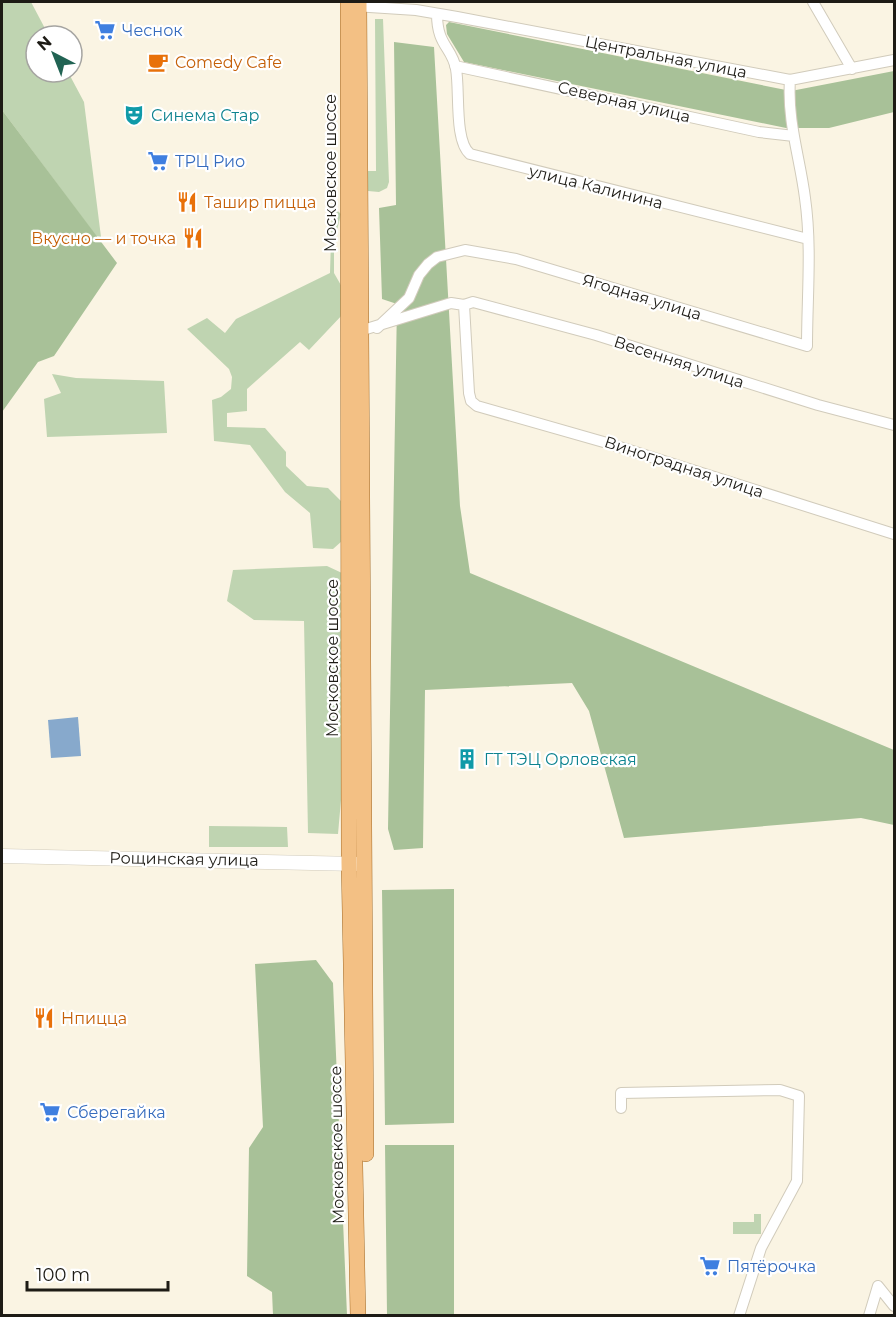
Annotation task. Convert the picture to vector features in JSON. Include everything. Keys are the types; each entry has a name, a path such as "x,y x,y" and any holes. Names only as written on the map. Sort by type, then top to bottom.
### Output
{"main road":[{"name":"Московское шоссе","path":"354,4 370,329 366,864 369,1316"},
{"name":"Московское шоссе","path":"354,4 349,863 358,1316"},
{"name":"Рощинская улица","path":"2,856 366,864"}],"street":[{"path":"813,2 852,69"},
{"name":"Центральная улица","path":"354,4 437,14 790,80 894,60"},
{"path":"437,14 438,36 456,67"},
{"name":"Северная улица","path":"456,67 759,132 794,136"},
{"name":"улица Калинина","path":"456,67 462,137 466,151 470,154 808,239"},
{"path":"790,80 789,114 806,200 808,239"},
{"name":"Ягодная улица","path":"370,329 409,298 419,275 428,264 443,255 476,250 516,259 807,346 808,239"},
{"name":"Весенняя улица","path":"370,329 451,303 464,305 473,302 534,317 818,405 894,425"},
{"name":"Виноградная улица","path":"464,305 469,393 473,403 487,411 607,443 894,534"},
{"path":"621,1108 621,1093 780,1090 799,1096 797,1182 761,1248 739,1316"},
{"path":"869,1316 878,1286 894,1306"}],"green space":[{"path":"2,2 31,2 43,24 24,24 24,84 74,84 84,102 101,237 96,236 2,110"},
{"path":"375,19 383,19 389,182 387,188 379,192 368,191 368,171 376,171"},
{"path":"449,22 791,91 894,71 894,112 829,128 786,128 464,62 447,34 446,25"},
{"path":"394,42 434,47 460,506 470,573 894,750 894,825 861,818 624,838 589,711 572,683 425,690 423,848 394,850 388,829 397,304 382,299 379,208 396,205"},
{"path":"2,110 117,263 54,356 38,362 2,412"},
{"path":"332,206 341,214 334,242 334,273 342,287 344,313 309,350 300,342 247,389 247,411 227,413 227,427 265,428 286,452 286,466 307,486 328,488 342,502 342,541 333,549 313,548 310,513 285,492 250,445 214,441 212,400 221,397 231,389 232,377 229,369 187,329 207,318 225,333 236,319 330,273"},
{"path":"52,374 76,378 164,381 167,433 47,437 44,399 61,393"},
{"path":"327,566 342,573 341,800 338,834 308,833 304,621 254,620 227,601 233,570"},
{"path":"209,826 287,827 288,847 209,847"},
{"path":"454,889 454,1123 385,1125 382,890"},
{"path":"316,960 333,983 347,1315 273,1315 272,1292 247,1276 249,1148 263,1127 255,964"},
{"path":"385,1145 454,1145 454,1315 387,1315"},
{"path":"754,1214 761,1214 761,1234 733,1234 733,1222 754,1222"}],"water":[{"path":"78,717 81,756 51,758 48,720"}],"place":[{"name":"Чеснок","path":"105,30"},
{"name":"Comedy Cafe","path":"158,62"},
{"name":"Синема Стар","path":"134,115"},
{"name":"ТРЦ Рио","path":"158,161"},
{"name":"Ташир пицца","path":"187,202"},
{"name":"Вкусно — и точка","path":"193,238"},
{"name":"ГТ ТЭЦ Орловская","path":"467,759"},
{"name":"Нпицца","path":"44,1018"},
{"name":"Сберегайка","path":"50,1112"},
{"name":"Пятёрочка","path":"710,1266"}]}
